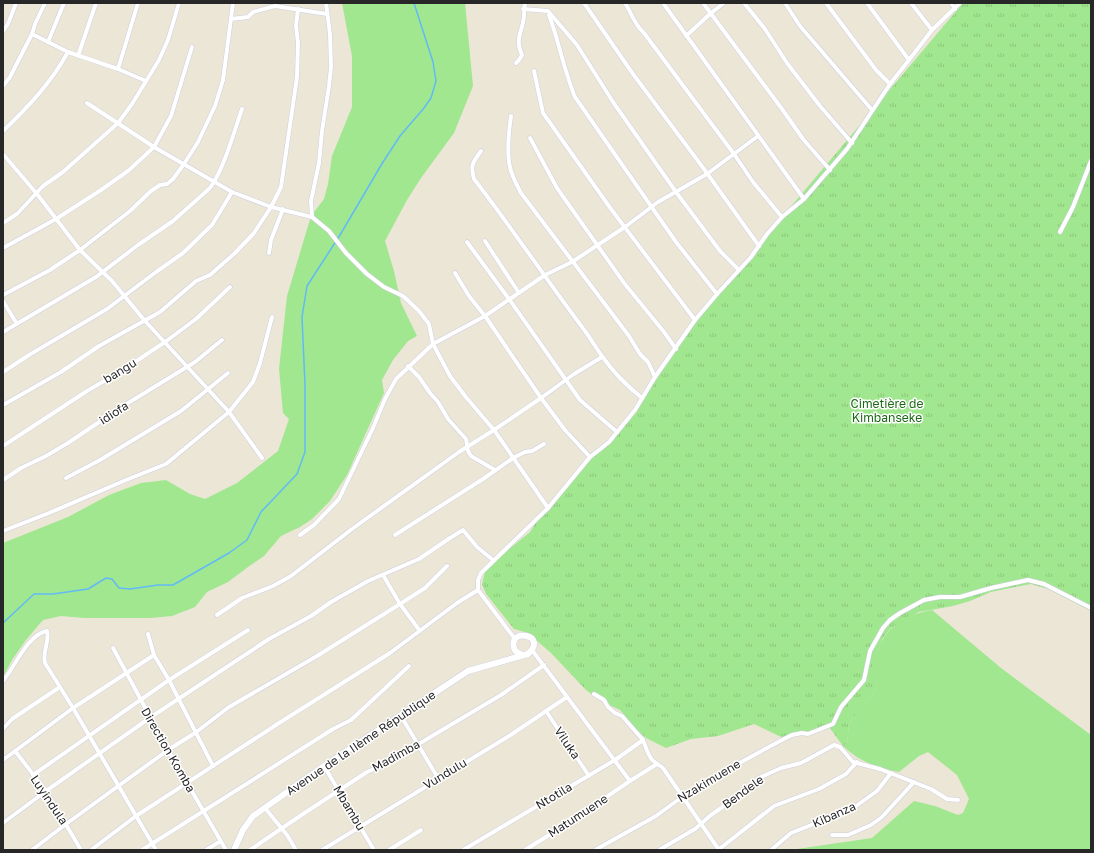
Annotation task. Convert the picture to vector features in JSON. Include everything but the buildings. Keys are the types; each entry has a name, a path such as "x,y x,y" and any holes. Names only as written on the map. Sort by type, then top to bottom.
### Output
{"street":[{"path":"3,31 8,24 16,3"},
{"path":"3,86 10,77 32,34 45,3"},
{"path":"48,42 64,3"},
{"path":"78,56 96,3"},
{"path":"118,69 138,3"},
{"path":"3,223 16,214 37,194 43,186 63,172 118,123 132,104 159,60 168,40 179,3"},
{"path":"3,295 50,270 80,250 130,211 151,191 160,185 167,184 173,179 198,142 215,106 223,80 232,3"},
{"path":"312,217 311,201 319,163 331,67 326,3"},
{"path":"516,63 522,55 518,47 519,33 524,16 525,3"},
{"path":"584,3 633,74 759,246"},
{"path":"625,3 631,12 637,27 644,33 753,182 782,217"},
{"path":"663,3 804,199"},
{"path":"703,3 803,139 830,170"},
{"path":"686,36 724,3"},
{"path":"744,3 765,29 787,63 820,106 852,142"},
{"path":"785,3 800,26 872,110"},
{"path":"826,3 876,70 890,84"},
{"path":"867,3 909,60"},
{"path":"911,3 932,30"},
{"path":"951,3 955,9"},
{"path":"515,639 478,590 478,580 481,573 548,508 590,457 610,442 635,410 655,377 695,320 751,257 782,217 804,199 830,170 852,142 890,84 932,30 960,3"},
{"path":"231,19 248,17 253,12 275,6 327,14"},
{"path":"524,8 548,11 577,45 676,192 720,251 739,270"},
{"path":"3,405 61,372 99,346 166,308 196,282 210,275 236,253 254,233 271,207 281,187 298,66 296,26 298,9"},
{"path":"548,11 556,32 567,78 575,97 688,260 717,294"},
{"path":"32,34 68,52 146,80"},
{"path":"3,248 56,219 128,171 154,147 170,116 192,47"},
{"path":"3,131 50,82 68,52"},
{"path":"534,71 543,113 625,227 695,320"},
{"path":"87,103 154,147 232,192 271,207 312,217 329,231 346,253 367,274 384,287 403,296 419,311 429,324 433,344 450,376 464,396 494,430 548,508"},
{"path":"3,332 96,277 102,271 173,221 210,188 214,182 242,108"},
{"path":"511,116 509,132 509,166 521,193 629,336 640,354 648,362 655,377"},
{"path":"300,535 314,525 339,499 373,428 385,399 396,379 433,344 485,316 545,275 572,262 625,227 651,206 707,174 758,136"},
{"path":"530,138 554,183 624,283 676,349"},
{"path":"481,151 472,163 474,179 502,214 545,275 554,291 602,357 628,388 642,398"},
{"path":"3,154 37,194 80,250 102,271 145,321 229,412 262,458"},
{"path":"1060,232 1091,161"},
{"path":"3,372 29,354 107,309 184,253 212,225 232,192"},
{"path":"269,253 271,240 283,209"},
{"path":"484,241 519,292"},
{"path":"467,242 509,299 565,380 587,407 617,432"},
{"path":"455,273 469,296 485,316 541,398 565,430 590,457"},
{"name":"bangu","path":"3,446 87,390 123,370 165,342 196,319 230,287"},
{"path":"3,301 17,324"},
{"path":"3,531 166,464 229,412 253,382 260,363 272,318"},
{"name":"idiofa","path":"3,480 21,468 68,443 187,366 222,340"},
{"path":"217,615 242,598 273,586 291,576 352,528 468,446 494,430 565,380 602,357"},
{"path":"408,366 419,377 430,394 438,402 448,419 466,439 471,456 496,470"},
{"path":"66,478 107,456 176,414 209,390 228,373"},
{"path":"395,534 513,458 525,452 532,451 544,444"},
{"path":"3,823 151,717 269,639 311,616 331,602 368,581 419,559 463,530 477,548 493,560"},
{"path":"32,850 168,750 236,703 317,656 425,588 447,566"},
{"path":"382,575 400,604 420,631"},
{"name":"Nzakimuene","path":"595,850 656,816 682,797 780,740 792,735 802,733 808,734 832,724 841,707 864,680 870,651 883,628 890,620 900,613 924,600 940,597 960,597 990,588 1028,580 1044,584 1091,608"},
{"path":"91,850 136,816 390,653 457,603 478,590"},
{"path":"33,775 169,680 248,630"},
{"path":"3,681 24,648 42,632 47,631 48,636 44,657 45,663 156,850"},
{"path":"148,634 154,655 169,680 213,766"},
{"path":"520,635 530,637 534,646 532,650 528,654 523,655 516,652 513,643 515,639 520,635"},
{"name":"Direction Komba","path":"113,648 140,700 226,850"},
{"path":"508,660 514,648"},
{"path":"532,650 630,782"},
{"path":"3,760 73,708 154,655"},
{"name":"Avenue de la IIème République","path":"234,850 247,822 324,766 468,671 523,655"},
{"name":"Madimba","path":"250,850 367,772 385,764 501,695 544,665"},
{"path":"142,850 222,798 333,729 351,720 409,666"},
{"path":"3,729 12,719 60,687"},
{"path":"594,694 604,700 608,707 615,713 622,716 643,740 652,760 663,768 719,850 774,806 819,790 846,774 857,762 914,782 931,789 947,799 958,800"},
{"name":"Vundulu","path":"322,850 509,736 567,697"},
{"name":"Viluka","path":"546,711 589,776"},
{"path":"401,716 438,778"},
{"name":"Ntotila","path":"463,850 589,776 643,740"},
{"name":"Bendele","path":"659,850 695,829 711,815 743,793 759,778 781,768 801,763 834,745 840,747 851,760 857,762"},
{"name":"Luyindula","path":"15,751 46,791 81,850"},
{"name":"Matumuene","path":"525,850 657,764"},
{"name":"Mbambu","path":"324,766 374,850"},
{"name":"Kibanza","path":"772,850 791,833 852,809 877,791 891,773"},
{"path":"832,835 848,835 882,817 914,782"},
{"path":"265,808 296,850"},
{"path":"389,850 421,830"},
{"path":"206,850 221,841"}],"green space":[{"path":"342,3 465,3 473,86 454,133 421,178 407,200 385,241 394,271 401,303 417,336 408,341 393,360 382,380 384,393 347,475 330,501 312,519 300,527 281,536 264,556 228,582 207,592 195,607 172,616 150,618 84,618 61,616 43,620 26,640 12,660 3,677 3,543 68,517 109,495 141,483 166,480 190,494 205,499 237,483 278,451 289,419 283,413 279,369 287,296 311,216 324,199 332,156 352,107 352,56"},
{"name":"Cimetière de Kimbanseke","path":"963,3 1091,3 1091,611 1048,589 1031,584 991,592 953,606 919,612 891,628 883,638 878,651 878,686 850,723 848,737 844,747 828,726 816,732 781,737 754,724 718,736 691,739 666,748 646,738 633,726 620,710 599,700 586,690 551,653 528,633 514,629 486,594 482,584 486,568 530,532 543,512 590,457 609,442 635,410 695,320"},
{"path":"932,610 1001,668 1091,735 1091,850 796,850 872,838 914,801 935,806 958,815 963,813 969,799 957,775 928,752 919,756 899,772 870,764 856,757 844,747 848,737 850,723 878,686 876,671 877,657 880,645 886,635 894,626 905,619"}],"waterway":[{"path":"3,623 34,594 53,594 88,589 106,578 112,579 119,588 130,589 158,585 173,585 229,553 247,540 261,512 297,474 305,452 305,385 302,317 307,286 400,136 431,98 436,81 433,62 414,3"}]}
